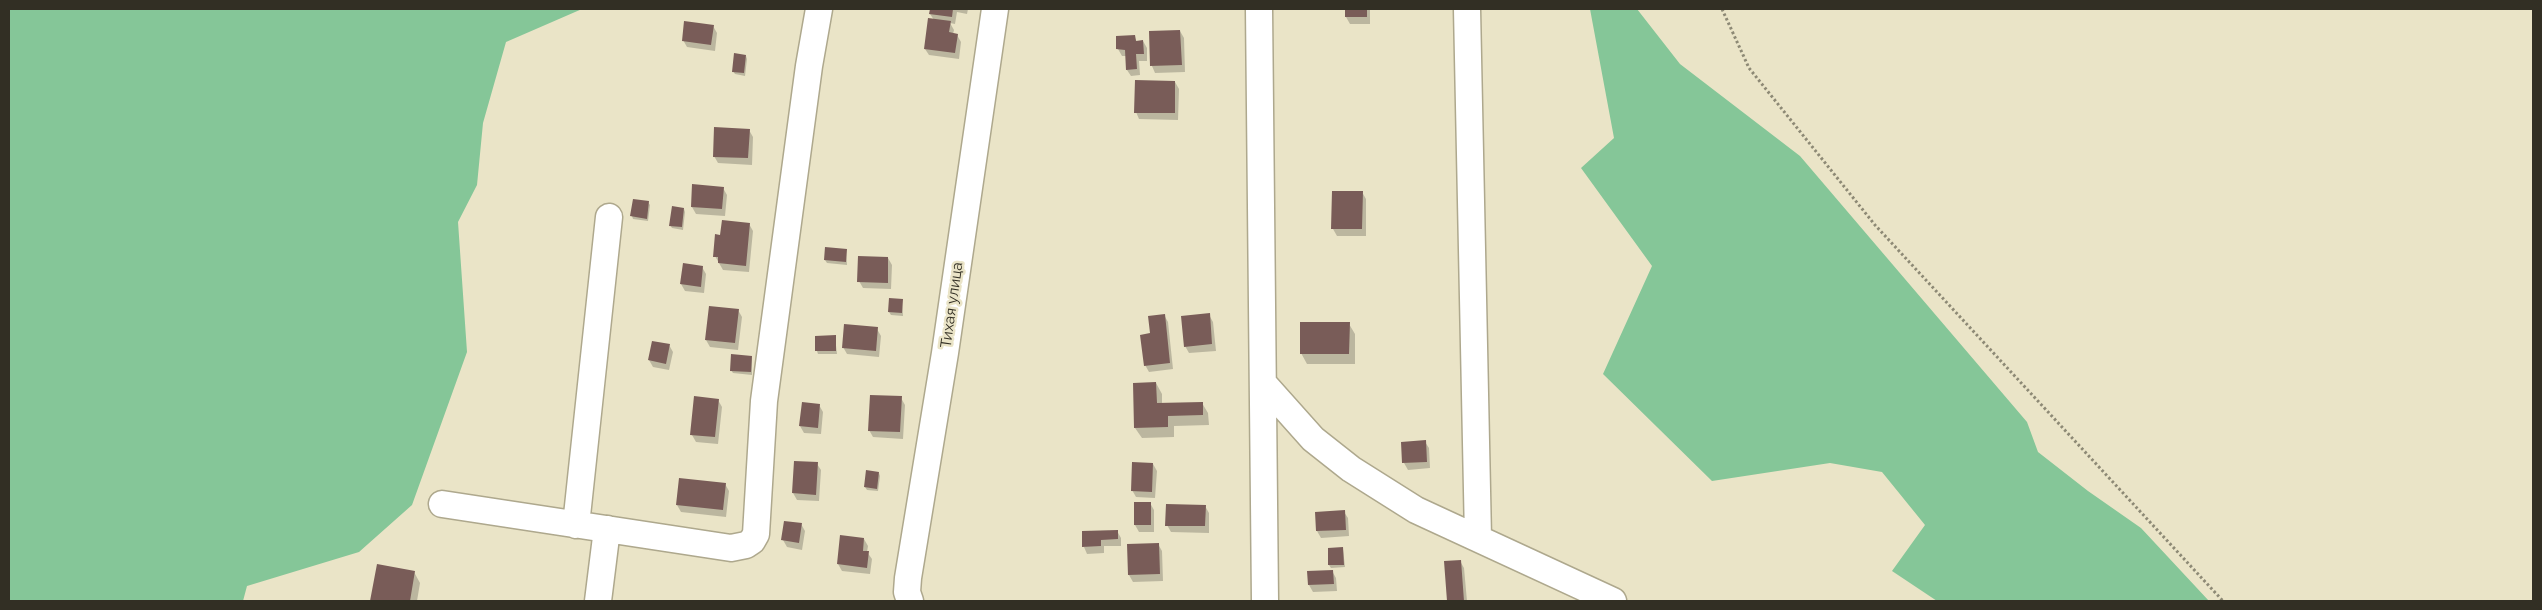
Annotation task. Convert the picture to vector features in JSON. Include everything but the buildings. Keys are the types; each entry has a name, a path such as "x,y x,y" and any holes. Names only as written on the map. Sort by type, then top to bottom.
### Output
{"street":[{"path":"442,504 731,548 746,546 756,534 764,401 809,66 819,9"},
{"name":"Тихая улица","path":"910,601 908,578 946,353 995,9"},
{"path":"1259,9 1265,601"},
{"path":"1467,9 1478,538"},
{"path":"576,525 609,217"},
{"path":"1263,383 1313,439 1351,469 1416,510 1612,601"},
{"path":"598,601 607,529"}],"path":[{"path":"1722,9 1749,68 1875,225 2223,601"}],"green space":[{"path":"9,9 582,9 506,42 483,123 477,185 458,222 467,352 412,505 359,552 247,586 243,601 9,601"},
{"path":"1590,9 1637,9 1680,64 1800,156 2027,422 2038,452 2088,491 2141,528 2209,601 1937,601 1892,571 1925,525 1882,472 1830,463 1712,481 1603,374 1652,266 1581,168 1614,138"}]}
